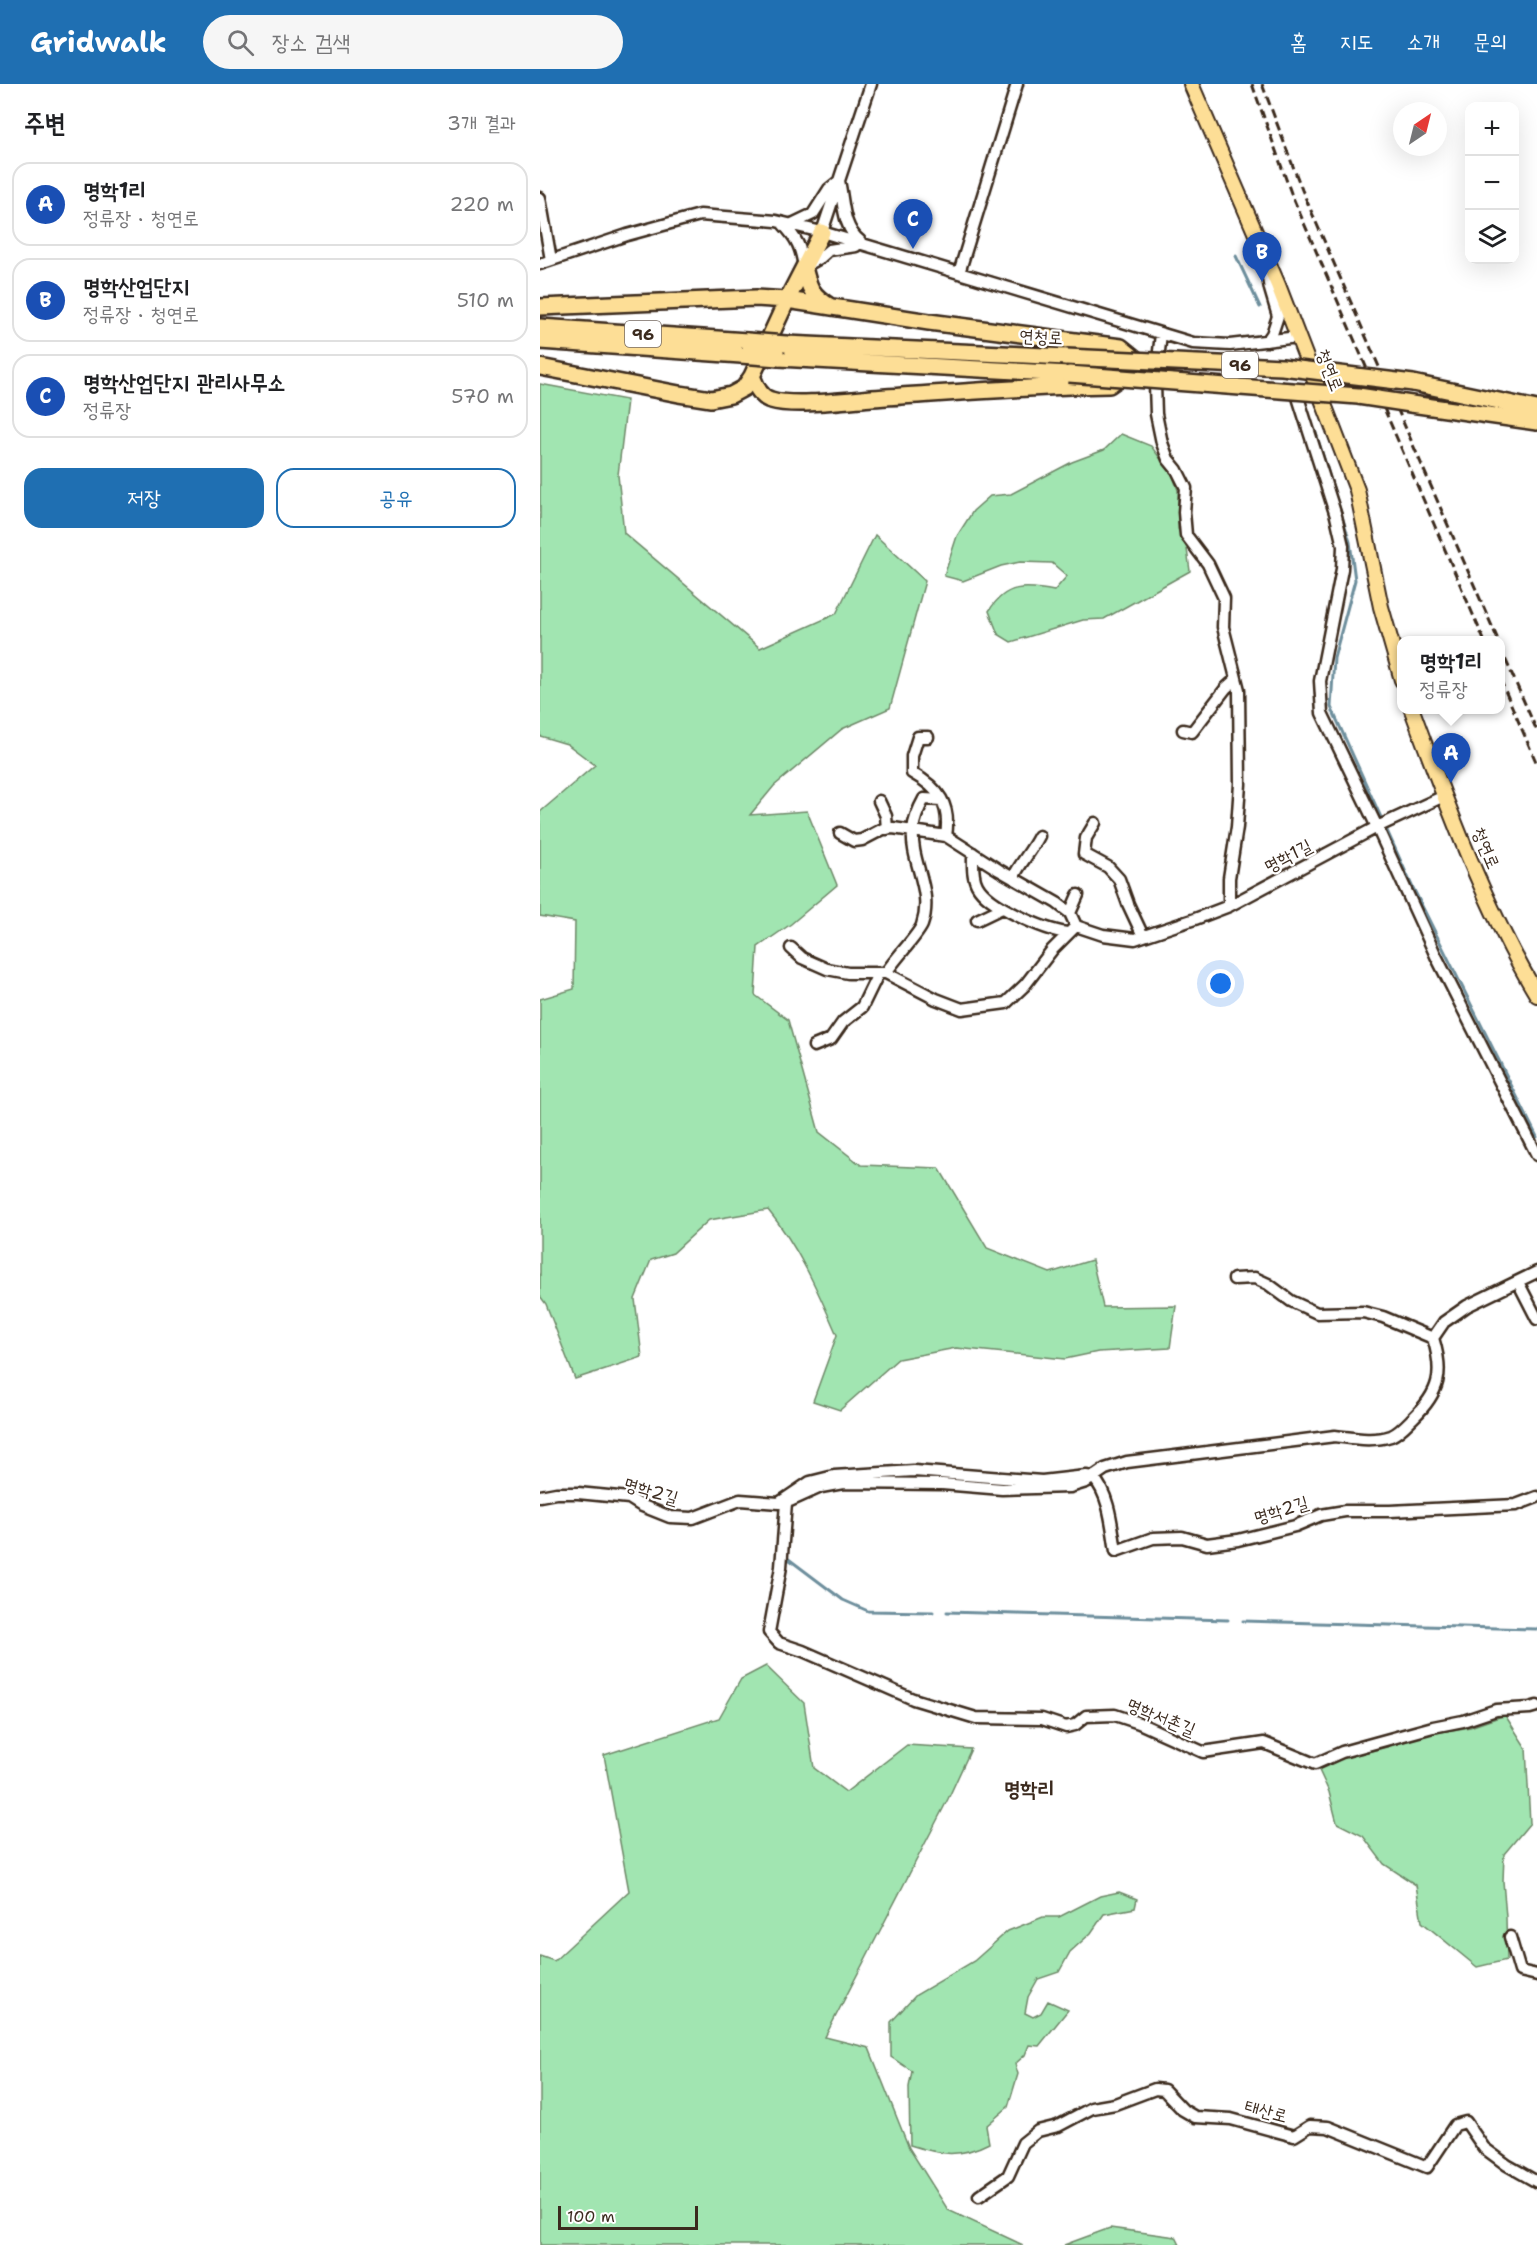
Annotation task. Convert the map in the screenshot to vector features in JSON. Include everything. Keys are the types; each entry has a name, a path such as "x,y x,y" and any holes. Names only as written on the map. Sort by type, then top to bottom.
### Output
{"highway":[{"path":"540,367 711,399 731,395 744,388 752,376 822,232"},
{"path":"760,299 788,286 804,267"},
{"path":"804,267 809,288 818,299 832,308"},
{"path":"540,307 787,300 1121,347 1137,360"},
{"name":"연청로","path":"540,327 1069,380 1119,378 1358,396 1411,404 1535,412"},
{"name":"연청로","path":"540,341 744,348"},
{"name":"연청로","path":"782,351 1066,357 1282,367 1413,383 1535,412"},
{"path":"752,376 762,395 769,400 782,402 1069,380"}],"main road":[{"name":"청연로","path":"1191,84 1264,252 1357,490 1381,607 1397,665"},
{"name":"청연로","path":"1413,714 1444,796 1503,933 1537,995"}],"street":[{"path":"822,232 871,84"},
{"path":"959,273 1017,84"},
{"path":"786,224 813,214 829,189 839,180"},
{"path":"839,180 845,217 851,234 865,245"},
{"path":"540,198 551,260"},
{"path":"540,264 616,238 700,215 786,224 822,232 1193,343 1230,345 1298,337"},
{"path":"786,224 801,248 804,267 829,250 865,245"},
{"path":"1264,252 1269,289 1278,316 1267,341"},
{"path":"1161,334 1155,385 1156,414 1160,434 1168,459 1177,470 1186,488 1184,512 1186,535 1208,564 1224,598 1223,627 1239,690 1240,784 1237,827 1229,878 1229,906"},
{"path":"1296,391 1336,516 1343,546 1342,569 1320,681 1322,713 1378,827 1436,956 1537,1155"},
{"path":"1183,730 1191,732 1236,679"},
{"path":"928,737 918,737 912,756 912,773 928,782 941,800 949,819 946,836"},
{"name":"명학1길","path":"973,853 973,874 978,886 1002,908 1057,932 1071,930 1135,939 1195,920 1229,906 1378,827 1444,796"},
{"path":"814,1046 831,1040 843,1022 862,1007 882,974 922,927 927,899 917,860 913,830 924,800 941,800"},
{"path":"879,801 886,816 887,829"},
{"path":"1095,823 1086,838 1084,854 1108,867 1119,879 1143,936"},
{"path":"840,833 854,841 887,829 913,830 946,836 1070,913"},
{"path":"1013,878 1020,862 1030,854 1040,836"},
{"path":"791,948 802,958 827,969 848,973 882,974 962,1009 1006,1003 1026,985 1071,930 1070,913 1078,895"},
{"path":"977,920 1002,908"},
{"path":"1234,1279 1255,1278 1268,1284 1291,1301 1317,1313 1363,1312 1383,1317 1433,1338 1444,1322 1458,1313 1490,1294 1537,1272"},
{"path":"1518,1282 1537,1319"},
{"name":"명학2길","path":"540,1496 578,1493 629,1498 639,1505 670,1517 693,1518 740,1500 779,1503 843,1483 942,1484 1002,1490 1070,1487 1094,1478 1105,1469 1127,1462 1335,1436 1361,1439 1393,1435 1423,1409 1435,1392 1439,1378 1440,1359 1433,1338"},
{"name":"명학2길","path":"1094,1478 1109,1511 1116,1551 1153,1538 1182,1537 1208,1544 1238,1540 1295,1526 1322,1515 1345,1511 1516,1505 1537,1497"},
{"name":"명학서촌길","path":"785,1501 781,1567 769,1632 779,1643 812,1654 913,1699 955,1713 976,1718 1042,1719 1066,1727 1075,1725 1086,1716 1115,1715 1140,1723 1203,1752 1264,1743 1314,1764 1342,1752 1433,1726 1463,1721 1497,1710 1537,1706"},
{"path":"1510,1937 1520,1971 1537,1975"},
{"name":"태산로","path":"980,2196 1008,2176 1023,2143 1038,2131 1058,2126 1092,2108 1115,2104 1155,2089 1164,2090 1183,2110 1195,2117 1231,2119 1294,2136 1310,2126 1328,2127 1427,2167 1455,2125 1466,2122 1484,2148 1537,2182"}],"green space":[{"path":"540,384 627,400 618,475 624,533 760,648 836,614 875,535 925,581 890,708 842,729 774,786 750,815 807,811 837,885 791,924 758,947 755,995 788,1020 819,1132 861,1165 939,1168 987,1248 1050,1273 1092,1260 1103,1307 1176,1306 1170,1348 1098,1352 1065,1359 956,1348 898,1359 840,1410 813,1401 837,1335 798,1254 768,1210 709,1220 673,1253 651,1260 635,1299 642,1357 575,1379 546,1304 540,1296 540,999 574,989 575,922 540,916 540,812 595,765 567,744 540,736"},
{"path":"1121,434 1151,446 1172,474 1178,490 1178,529 1187,549 1190,571 1104,619 1083,620 1011,642 998,634 989,611 995,602 1002,595 1017,589 1034,588 1054,591 1067,576 1052,563 1020,562 1001,566 963,581 944,576 957,536 973,511 990,496 1011,494 1072,462 1104,450"},
{"path":"766,1666 804,1703 814,1768 846,1792 907,1745 971,1749 948,1799 825,2037 869,2048 909,2148 948,2210 1023,2245 540,2245 540,1956 554,1961 629,1891 604,1755 719,1718 741,1679"},
{"path":"1505,1715 1526,1748 1530,1823 1504,1854 1507,1960 1477,1967 1422,1922 1416,1885 1384,1864 1363,1836 1337,1823 1329,1792 1318,1768 1335,1760 1429,1734 1470,1727"},
{"path":"1119,1892 1137,1899 1135,1908 1104,1914 1091,1933 1070,1952 1059,1972 1038,1979 1028,1997 1025,2013 1033,2017 1041,2013 1048,2001 1068,2010 1039,2046 1029,2045 1025,2055 1015,2064 1018,2074 1008,2107 986,2126 989,2143 959,2153 941,2153 910,2145 909,2087 912,2071 891,2057 891,2022 916,1995 974,1961 1008,1931 1043,1917 1059,1917 1100,1896"},
{"path":"1110,2228 1176,2237 1180,2245 1064,2245"}],"waterway":[{"path":"1236,256 1260,307"},
{"path":"1315,430 1350,542 1355,580 1334,658 1331,707 1413,888 1537,1137"},
{"path":"786,1557 843,1600 868,1611 933,1612"},
{"path":"947,1612 1228,1620"},
{"path":"1243,1621 1537,1629"}],"railway":[{"path":"1252,84 1291,193 1482,636"},
{"path":"1262,84 1302,190 1496,636"},
{"path":"1505,658 1537,731"},
{"path":"1505,690 1537,764"}],"place":[{"name":"명학산업단지 관리사무소","path":"913,249"},
{"name":"명학산업단지","path":"1262,282"},
{"name":"명학1리","path":"1451,783"}],"district":[{"name":"명학리","path":"1029,1789"}]}
